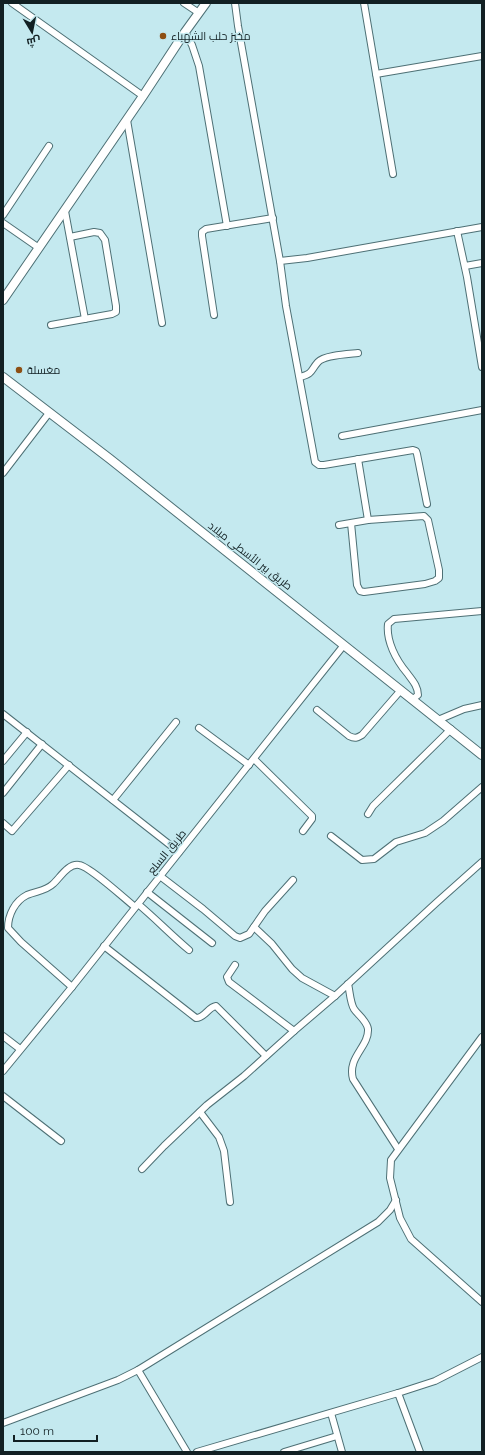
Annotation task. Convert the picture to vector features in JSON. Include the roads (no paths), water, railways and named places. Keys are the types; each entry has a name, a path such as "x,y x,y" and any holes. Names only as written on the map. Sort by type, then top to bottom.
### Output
{"main road":[{"path":"3,300 206,3"},
{"name":"طريق بير الأسطى ميلاد","path":"3,377 116,464 482,754"}],"street":[{"path":"12,3 143,96"},
{"path":"184,3 199,14"},
{"path":"235,3 243,57 273,218 286,306 315,462 318,465 324,465 409,450 416,451 427,504"},
{"path":"364,3 393,174"},
{"path":"185,32 192,45 199,66 227,226"},
{"path":"376,74 482,56"},
{"path":"127,120 162,323"},
{"path":"3,215 49,146"},
{"path":"64,211 85,319"},
{"path":"214,315 202,232 206,229 273,218"},
{"path":"3,223 39,248"},
{"path":"280,261 307,258 482,227"},
{"path":"458,231 482,367"},
{"path":"51,324 85,319 116,312 105,240 100,233 94,232 70,237"},
{"path":"465,266 482,263"},
{"path":"300,377 311,373 318,362 326,358 358,353"},
{"path":"342,436 482,410"},
{"path":"3,473 49,413"},
{"path":"358,459 368,520"},
{"path":"339,525 368,520 420,516 426,518 428,520 439,570 439,578 425,584 364,592 360,591 357,586 351,523"},
{"path":"413,699 418,695 417,686 398,661 391,645 388,624 394,619 482,611"},
{"name":"طريق السلع","path":"3,1070 72,986 344,645"},
{"path":"317,710 349,736 358,738 401,690"},
{"path":"438,720 482,705"},
{"path":"3,714 179,852"},
{"path":"113,800 176,722"},
{"path":"199,728 249,765"},
{"path":"368,814 373,806 450,729"},
{"path":"3,761 27,732"},
{"path":"3,793 42,744"},
{"path":"254,759 312,816 312,819 303,832"},
{"path":"3,823 12,831 69,765"},
{"path":"331,836 362,860 374,859 396,842 425,833 443,821 482,787"},
{"path":"142,1169 200,1112 244,1076 335,996 482,862"},
{"path":"72,986 8,928 12,910 26,895 47,888 74,865 80,865 90,870 136,906 156,919 161,926 189,950"},
{"path":"160,876 203,909 234,936 240,938 249,934 265,911 293,880"},
{"path":"147,892 212,943"},
{"path":"254,927 272,944 292,969 302,978 335,996"},
{"path":"104,946 196,1018 201,1017 212,1007 216,1006 266,1056"},
{"path":"235,965 227,977 229,982 294,1031"},
{"path":"348,984 352,1004 368,1029 367,1037 352,1064 351,1073 353,1079 398,1149"},
{"path":"3,1036 20,1049"},
{"path":"482,1037 390,1160 389,1170 400,1218 411,1239 482,1302"},
{"path":"3,1096 61,1141"},
{"path":"200,1112 219,1137 224,1151 230,1202"},
{"path":"3,1422 118,1380 138,1370 378,1222 390,1210 396,1200"},
{"path":"197,1452 435,1381 482,1357"},
{"path":"138,1370 187,1452"},
{"path":"398,1393 420,1452"},
{"path":"331,1413 342,1452"},
{"path":"284,1452 299,1450 337,1436"}],"place":[{"name":"مخبز حلب الشهباء","path":"163,36"},
{"name":"مغسلة","path":"19,370"}]}
